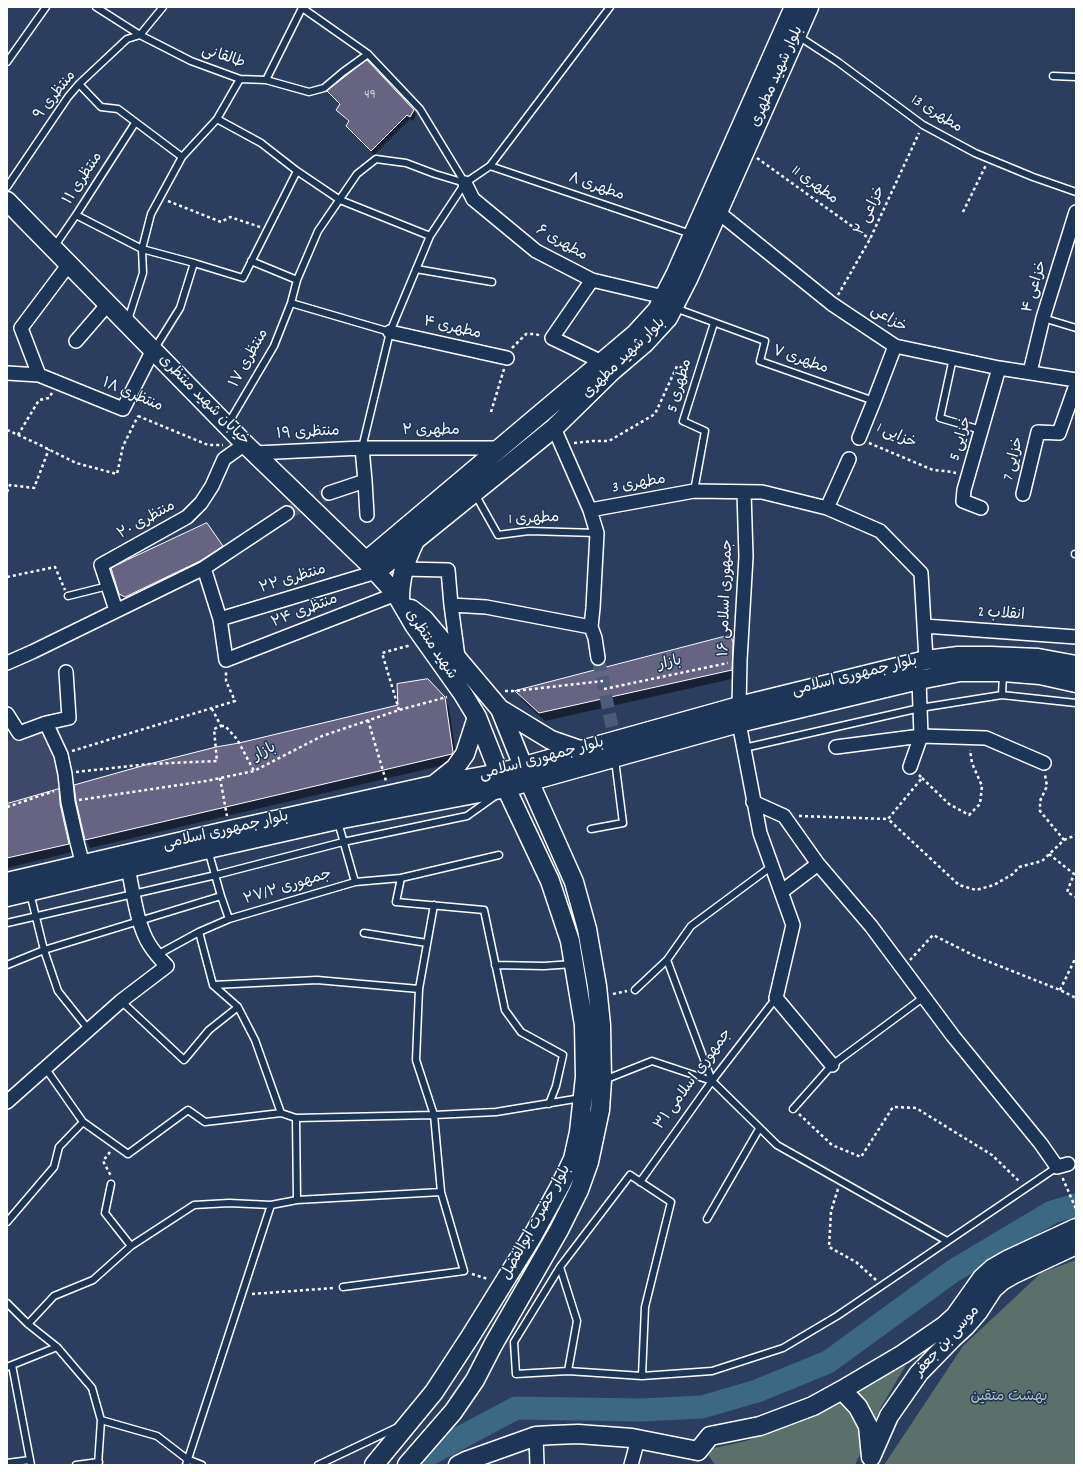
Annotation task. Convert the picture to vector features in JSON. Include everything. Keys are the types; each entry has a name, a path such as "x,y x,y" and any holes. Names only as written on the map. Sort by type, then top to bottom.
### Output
{"main road":[{"name":"بلوار شهید مطهری","path":"371,566 415,540 474,492 557,436 611,372 645,343 668,318 669,302 693,234 794,7"},
{"name":"بلوار شهید مطهری","path":"371,566 500,448 635,334 657,310 669,302 688,279 809,7"},
{"name":"خیابان شهید منتظری","path":"7,201 227,425 371,566 398,597"},
{"path":"398,597 403,569 415,540"},
{"name":"شهید منتظری","path":"398,597 414,625 463,694 477,717 503,780"},
{"name":"شهید منتظری","path":"398,597 424,619 500,708 527,774"},
{"name":"بلوار جمهوری اسلامی","path":"7,897 527,774 615,758 739,715 926,660 958,656 992,656 1038,658 1076,664"},
{"name":"بلوار جمهوری اسلامی","path":"527,774 580,750 739,715 960,672 1003,672 1040,675 1076,683"},
{"path":"500,708 551,740 580,750"},
{"path":"433,785 455,768 465,754 477,717"},
{"name":"بلوار حضرت ابوالفضل","path":"407,1465 453,1412 475,1380 493,1345 559,1230 579,1190 590,1162 600,1110 602,1080 601,1025 587,929 574,882 527,774"},
{"name":"بلوار جمهوری اسلامی","path":"7,882 433,785 503,780"},
{"name":"بلوار حضرت ابوالفضل","path":"374,1465 434,1392 504,1284 556,1193 573,1159 579,1132 585,1077 584,1025 570,941 550,880 503,780"},
{"name":"موسی بن جعفر","path":"701,1458 710,1436 760,1426 813,1406 903,1354 944,1326 955,1316 965,1304 977,1284 993,1268 1076,1228"},
{"name":"موسی بن جعفر","path":"869,1461 889,1416 919,1372 966,1326 978,1312 993,1289 1002,1280 1076,1245"},
{"path":"842,1390 858,1407 868,1426 869,1461"},
{"path":"458,1465 536,1436 578,1434 638,1439 701,1458"}],"street":[{"name":"مطهری ۶","path":"465,183 473,199 536,251 592,280 669,302"},
{"name":"خزاعی","path":"718,212 832,304 895,346 999,368 1076,380"},
{"name":"خزاعی ۴","path":"1030,372 1043,318 1076,214"},
{"path":"39,375 21,328 69,264"},
{"path":"592,280 552,338 602,362"},
{"path":"76,342 108,304"},
{"name":"مطهری ۴","path":"390,332 507,358"},
{"name":"خزایی 1","path":"858,438 895,346"},
{"name":"منتظری ۱۸","path":"7,373 39,375 123,409 153,350"},
{"name":"خزایی 5","path":"981,508 963,501 964,490 999,368"},
{"name":"خزایی 7","path":"1023,494 1038,432 1058,433 1076,384"},
{"path":"557,436 590,510 597,533 591,627 595,638 598,658"},
{"name":"منتظری ۱۹","path":"250,448 362,448"},
{"name":"منتظری ۲۰","path":"116,610 101,565 187,517 201,502 212,486 224,459 250,448"},
{"path":"362,448 367,515"},
{"name":"مطهری ۲","path":"362,448 500,448"},
{"path":"827,508 849,459"},
{"path":"329,493 365,481"},
{"name":"مطهری 3","path":"590,510 694,491 762,492 827,508 880,531 921,573 926,660"},
{"name":"جمهوری اسلامی ۱۶","path":"739,715 740,660 746,557 744,492"},
{"path":"7,662 204,568 287,513"},
{"name":"منتظری ۲۲","path":"220,619 371,566"},
{"path":"204,568 220,619 226,660"},
{"path":"403,569 448,570 458,657"},
{"name":"منتظری ۲۴","path":"226,660 398,597"},
{"path":"451,605 486,607 591,627"},
{"name":"انقلاب 2","path":"924,626 1076,637"},
{"path":"7,714 19,733 46,723 69,718 66,672"},
{"path":"910,767 921,736 919,680"},
{"name":"جمهوری اسلامی ۳۱","path":"739,715 743,748 760,833 793,925 776,998"},
{"path":"46,723 61,755 68,802 83,865"},
{"path":"836,747 921,736 986,738 1044,762"},
{"path":"753,802 784,816 818,864 871,926 953,1036 1041,1144 1062,1166"},
{"path":"781,892 818,864"},
{"path":"7,1102 46,1069 88,1030 167,966 148,943 139,920 128,868"},
{"path":"776,998 832,1065"},
{"path":"536,1436 537,1465"},
{"path":"631,1465 638,1439"}],"lane":[{"path":"7,62 46,7"},
{"name":"طالقانی","path":"96,7 140,35 191,62 240,79 266,80 309,92 324,88 368,54"},
{"path":"140,35 163,7"},
{"path":"266,80 301,7 368,54 420,109 465,183"},
{"path":"362,448 390,332 430,236 465,183 490,166 610,7"},
{"name":"منتظری ۹","path":"7,187 68,97 79,84 127,39 140,35"},
{"name":"مطهری 13","path":"796,35 838,62 923,125 975,153 1033,177 1076,192"},
{"path":"1053,76 1076,77"},
{"path":"127,323 143,273 142,249 151,214 182,157 217,119 240,79"},
{"path":"79,84 101,107 118,109 182,157"},
{"path":"217,119 261,143 297,171 340,200 430,236"},
{"name":"منتظری ۱۱","path":"53,248 135,123"},
{"name":"منتظری ۱۷","path":"227,425 274,346 291,302 297,280 318,231 357,174 376,159 406,163 465,183"},
{"name":"مطهری ۸","path":"490,166 693,234"},
{"path":"76,215 142,249 243,278 297,171"},
{"path":"251,261 297,280"},
{"path":"153,350 180,308 194,263"},
{"path":"416,269 492,282"},
{"path":"291,302 390,332"},
{"name":"مطهری ۷","path":"669,302 714,323 765,341 760,361 874,401"},
{"path":"1043,318 1076,328"},
{"name":"مطهری 5","path":"694,491 705,431 683,421 714,323"},
{"path":"953,358 940,418 981,430"},
{"name":"مطهری 1","path":"474,492 498,535 529,531 597,533"},
{"path":"68,596 108,586"},
{"path":"1002,695 1003,672"},
{"path":"743,748 920,708 1002,695 1076,703"},
{"path":"592,830 623,823 615,758"},
{"path":"7,922 216,875 343,842 467,816 503,780"},
{"path":"337,820 354,882"},
{"path":"208,849 229,920"},
{"name":"جمهوری ۲۷/۲","path":"157,955 198,932 229,920 354,882 401,878 499,855"},
{"path":"635,990 667,960 691,926 772,866"},
{"path":"401,878 396,902 484,910 505,1010 521,1032 563,1055 556,1086 549,1104"},
{"path":"29,892 44,950 58,991 88,1030"},
{"path":"7,965 44,950 221,896"},
{"path":"343,1287 464,1271 441,1192 434,1115 416,1060 419,989 434,905"},
{"path":"198,932 213,985 238,1007 254,1040 281,1113"},
{"path":"364,933 427,943"},
{"path":"667,960 712,1080 760,1129 777,1145 947,1241"},
{"path":"495,965 544,966 574,964"},
{"path":"213,985 317,980 419,989"},
{"path":"793,1109 832,1065 924,997"},
{"name":"جمهوری اسلامی ۳۱","path":"640,1182 712,1080 776,998"},
{"path":"121,1002 184,1060 209,1030 238,1007"},
{"path":"602,1080 652,1061 712,1080"},
{"path":"46,1069 83,1122 128,1154 188,1110 205,1122 281,1113 296,1118 434,1115 496,1112 583,1097"},
{"path":"296,1118 297,1200"},
{"path":"7,1222 54,1167 59,1147 83,1122"},
{"path":"707,1219 760,1129"},
{"path":"642,1376 645,1307 671,1202 630,1175 560,1267 514,1342 516,1374 568,1370 642,1376 712,1371 783,1348 837,1316 1026,1188 1062,1166"},
{"path":"111,1184 105,1213 131,1246"},
{"path":"28,1324 54,1296 93,1280 131,1246 194,1205 228,1203 271,1205 297,1200 441,1192"},
{"path":"187,1462 271,1205"},
{"path":"560,1267 577,1321 568,1370"},
{"path":"7,1303 28,1324 57,1347 92,1388 101,1420 98,1463 76,1465"},
{"path":"7,1463 31,1462 10,1366 57,1347"},
{"path":"101,1420 157,1436 187,1462 202,1465"},
{"path":"318,1465 410,1421"}],"path":[{"name":"خزاعی ۲","path":"832,304 870,239 923,125"},
{"name":"مطهری 11","path":"745,150 870,239"},
{"path":"963,212 989,159"},
{"path":"160,198 221,222 230,217 267,230"},
{"path":"557,436 593,440 609,440 655,414 677,366 697,374"},
{"path":"18,435 39,400 49,398 58,383"},
{"name":"منتظری ۱۸","path":"49,449 76,463 117,474 123,446 138,416 208,445 250,448"},
{"path":"7,430 49,449 34,488 10,485 7,492"},
{"name":"خزایی 1","path":"858,438 933,470 946,470 969,475"},
{"path":"7,577 55,567 68,596"},
{"path":"400,710 382,653 425,640"},
{"path":"61,755 211,707 235,701 226,681 226,660"},
{"name":"بازار","path":"604,689 740,660"},
{"path":"486,690 515,691 603,681"},
{"name":"بازار","path":"68,802 220,778 254,771 322,736 400,710 445,697 463,694"},
{"path":"211,707 221,726"},
{"path":"368,720 390,795"},
{"path":"65,774 149,764 217,761 214,729 221,726 225,726 236,739 254,771"},
{"path":"910,767 948,804 969,815 980,804 982,786 972,763 969,738"},
{"path":"1044,762 1047,786 1040,802 1040,812 1064,840"},
{"path":"220,778 230,830"},
{"path":"888,819 922,778"},
{"path":"7,807 66,787"},
{"path":"784,816 888,819 959,885 976,890 994,885 1013,874 1019,867 1042,861 1064,840 1076,835"},
{"path":"1049,854 1074,874 1067,892 1076,897"},
{"path":"902,968 933,935 977,956 1076,998"},
{"path":"1060,990 1076,957"},
{"path":"598,997 635,990"},
{"path":"793,1109 832,1144 861,1157 893,1107 916,1108 992,1155 1026,1188"},
{"path":"111,1184 112,1175 103,1161 115,1145"},
{"path":"1063,1179 1076,1209"},
{"path":"841,1181 831,1211 829,1247 856,1262 882,1285"},
{"path":"464,1271 504,1284"},
{"path":"241,1295 343,1287"}],"shaded area":[{"path":"46,730 61,789 7,804 7,741"}],"green space":[{"name":"بهشت متقین","path":"1076,1260 1076,1465 884,1465 963,1346 1041,1273"},
{"path":"906,1365 880,1409 855,1465 715,1465 705,1450 746,1441 801,1420"}],"building":[{"path":"367,60 414,110 410,117 407,115 371,151 346,126 349,121 336,110 340,104 327,91"},
{"path":"207,523 223,546 200,561 125,597 119,594 111,568"},
{"path":"731,635 733,643 732,670 539,713 515,691"},
{"path":"428,679 445,697 453,752 452,754 85,840 74,785 216,747 239,743 398,705 397,684"},
{"path":"59,789 60,804 69,844 7,858 7,804"}],"waterway":[{"path":"409,1465 516,1408 641,1410 702,1407 757,1391 828,1362 953,1271 1052,1212 1076,1205"}],"tunnel":[{"path":"287,513 329,493"},
{"path":"598,658 615,741"}]}
